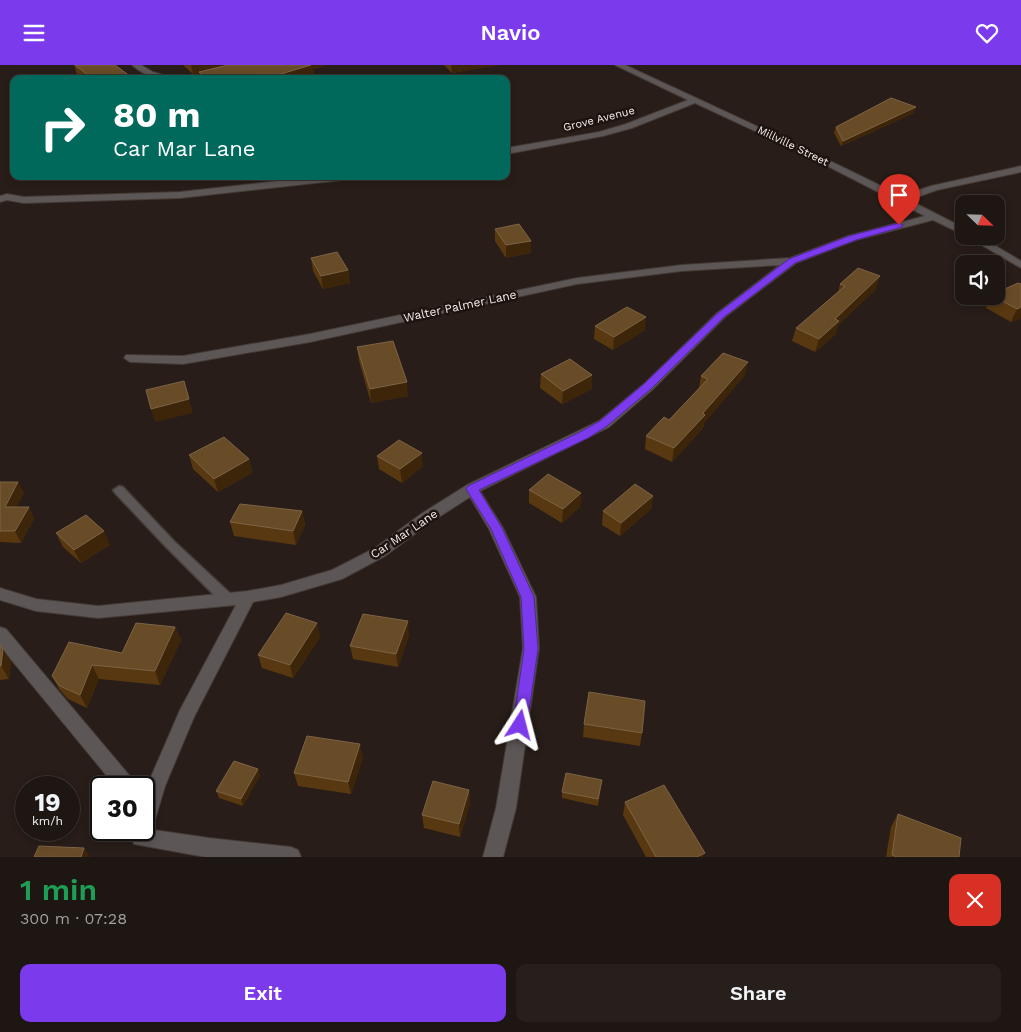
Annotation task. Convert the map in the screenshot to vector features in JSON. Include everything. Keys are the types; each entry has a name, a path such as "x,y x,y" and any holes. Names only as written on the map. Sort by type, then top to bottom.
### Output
{"street":[{"path":"136,65 150,75"},
{"name":"Millville Street","path":"619,65 902,199 955,228"},
{"path":"205,75 224,72"},
{"name":"Grove Avenue","path":"510,150 619,129 654,118 695,100"},
{"path":"902,199 934,188 1021,169"},
{"path":"2,195 24,200 172,195 320,180"},
{"name":"Car Mar Lane","path":"0,594 36,605 98,613 248,597 281,591 336,575 380,552 426,518 472,489 584,435 604,423 649,386 721,315 792,261 852,238 934,217"},
{"path":"987,245 1021,265"},
{"name":"Walter Palmer Lane","path":"130,359 184,360 310,337 577,281 682,268 792,261"},
{"path":"472,489 496,528 528,597 531,649 506,808 493,857"},
{"path":"155,789 186,715 248,597"},
{"path":"0,634 118,776"},
{"path":"155,839 209,848 291,857"}],"lane":[{"path":"119,489 228,600"}],"building":[{"path":"75,65 115,65 129,75 88,75"},
{"path":"228,65 311,65 278,75 202,75 199,72"},
{"path":"891,98 916,107 843,141 836,127"},
{"path":"519,224 531,241 506,245 495,229"},
{"path":"337,252 348,270 321,276 311,258"},
{"path":"858,268 880,276 835,319 839,321 819,339 796,328 845,286 840,284"},
{"path":"1018,283 1021,284 1021,307 1017,309 1005,302 1005,289"},
{"path":"627,307 646,317 614,337 595,326"},
{"path":"393,341 407,382 370,389 357,347"},
{"path":"723,353 748,362 703,413 705,415 674,448 646,436 664,417 669,420 708,379 701,376"},
{"path":"570,359 592,375 563,391 541,374"},
{"path":"184,381 189,399 151,409 146,390"},
{"path":"224,437 249,459 214,479 189,455"},
{"path":"399,440 422,453 400,469 377,456"},
{"path":"548,474 581,493 563,509 529,490"},
{"path":"0,482 18,482 5,507 29,507 15,531 0,531"},
{"path":"635,484 653,496 621,523 603,511"},
{"path":"240,504 302,511 293,531 230,522"},
{"path":"86,515 104,531 74,550 56,533"},
{"path":"286,613 317,623 290,665 258,655"},
{"path":"363,614 408,621 396,654 350,646"},
{"path":"136,623 175,627 155,671 92,665 80,695 60,686 52,676 69,642 122,653"},
{"path":"0,645 3,649 1,666 0,666"},
{"path":"589,692 645,701 642,733 584,724"},
{"path":"307,736 360,744 348,782 294,773"},
{"path":"234,761 258,769 241,799 216,791"},
{"path":"566,773 602,780 598,799 562,792"},
{"path":"433,781 469,790 459,824 422,815"},
{"path":"664,785 705,853 697,857 656,857 625,802"},
{"path":"898,814 961,838 959,857 897,857 892,855"},
{"path":"39,846 84,848 81,857 34,857"}],"route":[{"path":"520,725 531,649 528,597 496,528 472,489 584,435 604,423 649,386 721,315 792,261 819,249 899,225"}]}
